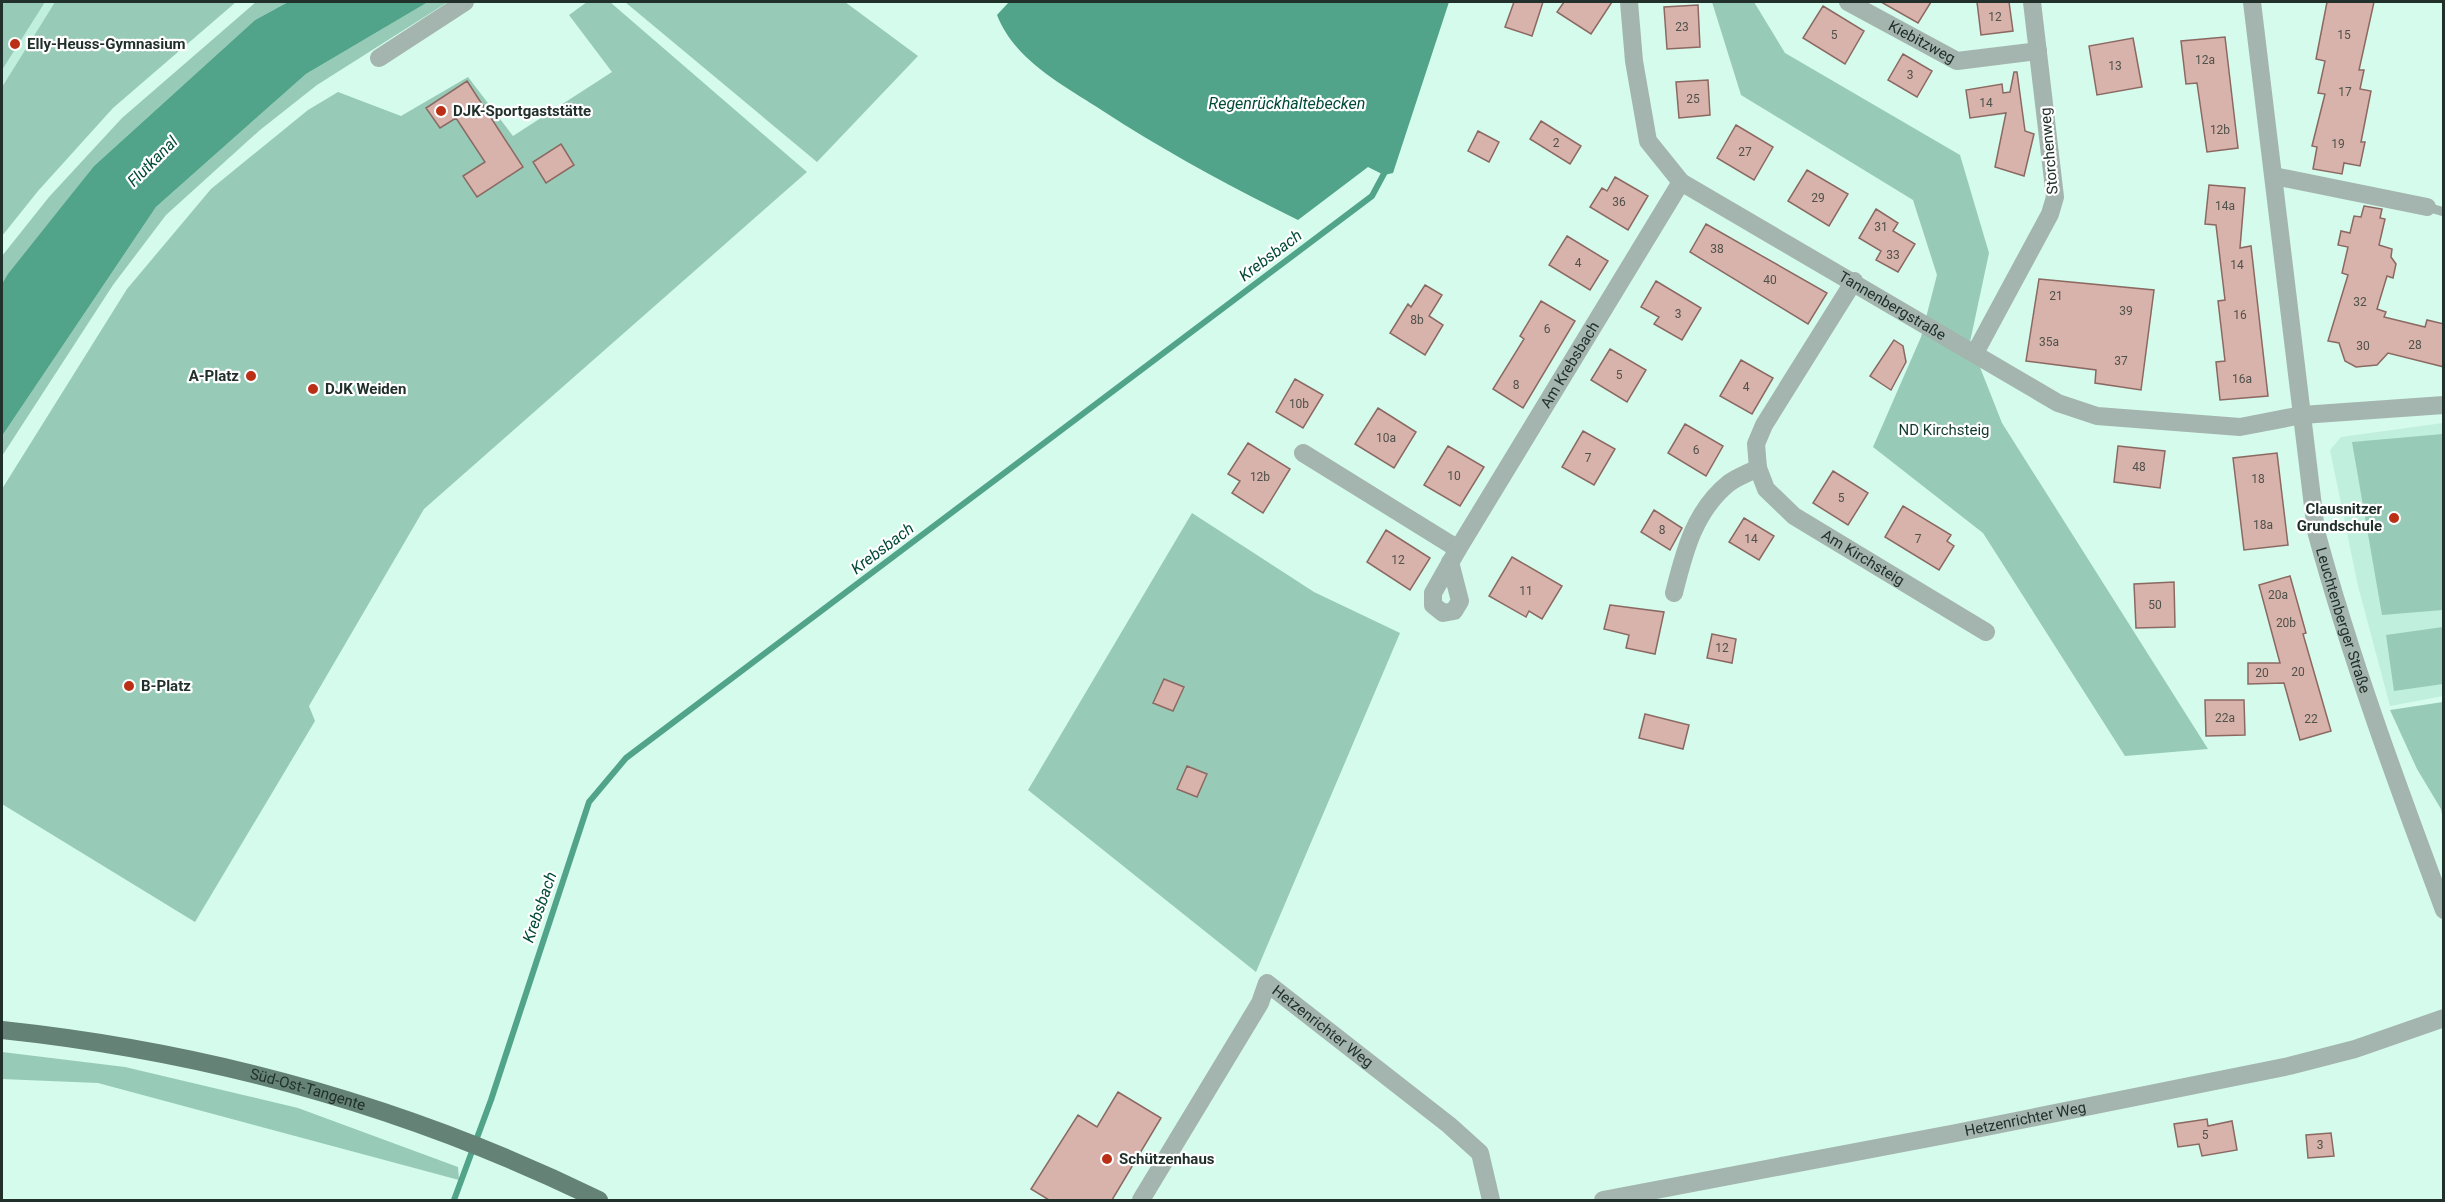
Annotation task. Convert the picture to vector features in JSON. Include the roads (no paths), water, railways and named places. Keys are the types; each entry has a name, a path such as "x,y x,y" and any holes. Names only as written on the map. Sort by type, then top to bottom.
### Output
{"main road":[{"name":"Süd-Ost-Tangente","path":"2,1030 144,1050 240,1070 335,1095 426,1125 536,1170 599,1200"}],"street":[{"path":"379,58 465,2"},
{"name":"Tannenbergstraße","path":"1629,2 1634,61 1648,141 1681,182 1854,281 2058,403 2097,416 2240,427 2302,415 2444,405"},
{"name":"Kiebitzweg","path":"1848,2 1957,61 2038,51"},
{"name":"Storchenweg","path":"1975,353 2050,214 2055,197 2032,2"},
{"name":"Leuchtenberger Straße","path":"2252,2 2316,531 2339,614 2400,796 2444,910"},
{"path":"2274,176 2435,209"},
{"name":"Am Krebsbach","path":"1303,453 1454,555 1681,182"},
{"name":"Am Kirchsteig","path":"1854,281 1764,425 1756,444 1758,468 1766,489 1794,516 1986,632"},
{"path":"1674,593 1685,549 1710,502 1730,482 1758,468"},
{"name":"Hetzenrichter Weg","path":"1141,1200 1260,1003 1267,984 1449,1125 1480,1153 1491,1200"},
{"name":"Hetzenrichter Weg","path":"1603,1200 1967,1131 2289,1066 2355,1049 2444,1018"}],"water":[{"name":"Flutkanal","path":"288,2 428,2 306,74 156,207 2,436 2,284 8,274 94,166 255,20"},
{"name":"Regenrückhaltebecken","path":"1009,2 1449,2 1393,173 1384,175 1368,167 1298,220 1175,155 1072,92 1042,70 1016,46 997,15"}],"waterway":[{"name":"Krebsbach","path":"454,1200 491,1100 589,802 626,758 1372,196 1387,168"}],"place":[{"name":"Elly-Heuss-Gymnasium","path":"15,44"},
{"name":"DJK-Sportgaststätte","path":"441,111"},
{"name":"A-Platz","path":"251,376"},
{"name":"DJK Weiden","path":"313,389"},
{"name":"Clausnitzer Grundschule","path":"2394,518"},
{"name":"B-Platz","path":"129,686"},
{"name":"Schützenhaus","path":"1107,1159"}],"park label":[{"name":"ND Kirchsteig","path":"1944,430"}]}
